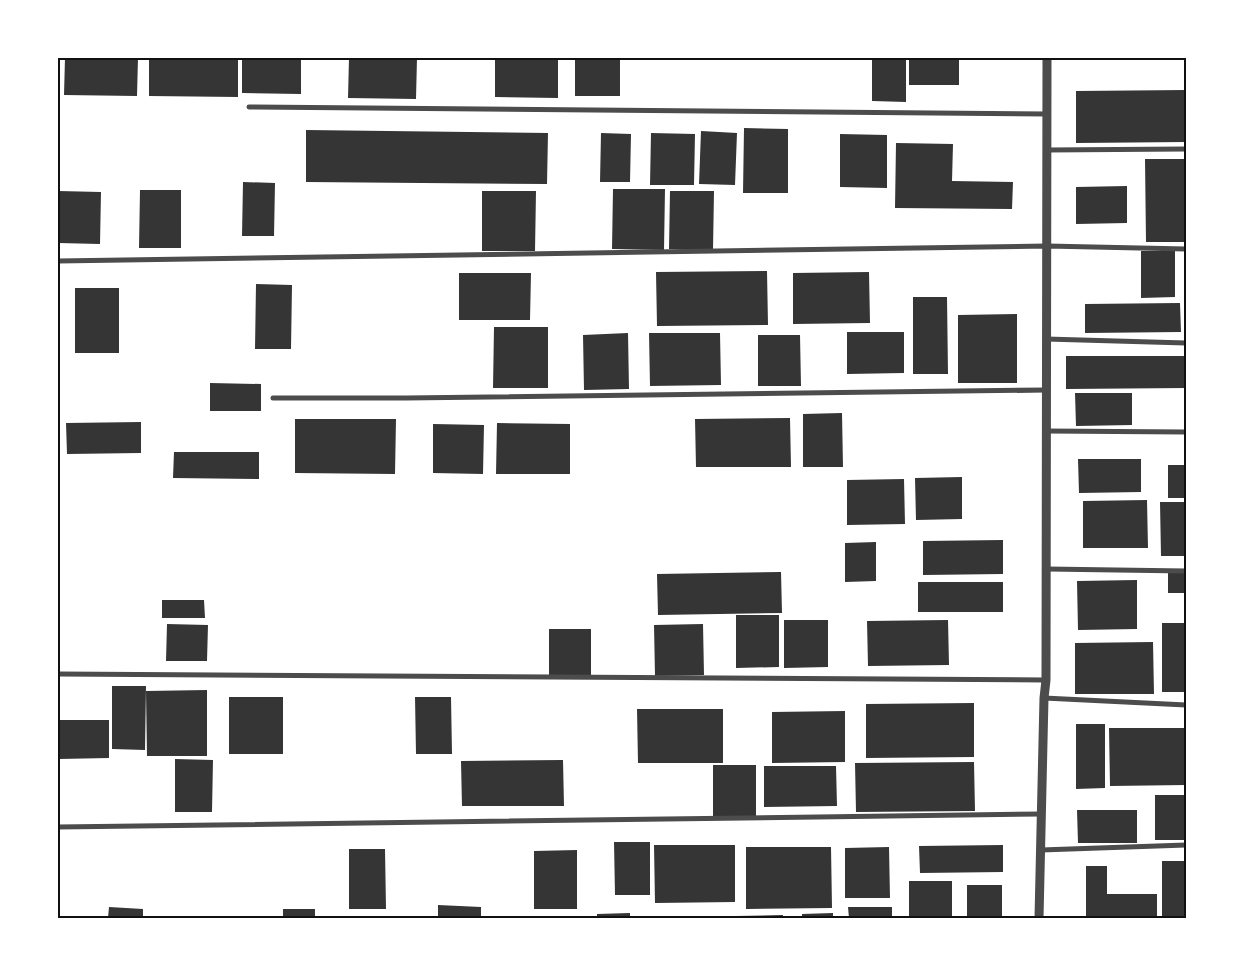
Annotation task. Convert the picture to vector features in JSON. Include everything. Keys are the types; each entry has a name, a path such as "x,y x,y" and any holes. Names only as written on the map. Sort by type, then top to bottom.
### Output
{"street":[{"path":"1039,918 1046,680 1045,339 1047,58"},
{"path":"249,107 1047,114"},
{"path":"1047,150 1186,149"},
{"path":"58,261 1047,246 1186,249"},
{"path":"1045,339 1186,344"},
{"path":"273,398 436,398 1046,390"},
{"path":"1046,431 1186,432"},
{"path":"1047,568 1186,572"},
{"path":"58,674 1046,680"},
{"path":"1044,698 1186,705"},
{"path":"58,827 1042,814"},
{"path":"1041,850 1186,845"}],"building":[{"path":"65,58 138,58 137,96 64,95"},
{"path":"149,58 238,58 238,97 149,96"},
{"path":"242,58 301,58 301,94 242,93"},
{"path":"349,58 417,58 416,99 348,98"},
{"path":"495,58 558,58 558,98 495,97"},
{"path":"575,58 620,58 620,96 575,96"},
{"path":"872,58 906,58 906,102 872,101"},
{"path":"909,58 959,58 959,85 909,85"},
{"path":"1186,90 1186,142 1076,143 1076,91"},
{"path":"744,128 788,129 788,193 743,193"},
{"path":"306,130 548,133 547,184 306,182"},
{"path":"701,131 737,133 735,185 699,184"},
{"path":"601,133 631,134 630,182 600,182"},
{"path":"651,133 695,134 694,185 650,185"},
{"path":"840,134 887,135 887,188 840,187"},
{"path":"896,143 953,144 952,181 1013,182 1012,209 895,208"},
{"path":"1145,159 1186,159 1186,242 1146,242"},
{"path":"243,182 275,183 274,236 242,236"},
{"path":"1127,186 1127,223 1076,224 1076,187"},
{"path":"613,189 665,189 664,250 612,249"},
{"path":"140,190 181,190 181,248 139,248"},
{"path":"58,191 101,192 100,244 58,243"},
{"path":"482,191 536,191 535,251 482,251"},
{"path":"670,191 714,191 713,250 669,249"},
{"path":"1141,251 1175,251 1175,297 1141,298"},
{"path":"767,271 768,325 657,326 656,272"},
{"path":"869,272 870,323 793,324 793,273"},
{"path":"459,273 531,273 530,320 459,320"},
{"path":"256,284 292,285 291,349 255,349"},
{"path":"75,288 119,288 119,353 75,353"},
{"path":"913,297 947,297 948,374 913,374"},
{"path":"1180,303 1181,332 1085,333 1085,304"},
{"path":"1017,314 1017,383 958,383 958,315"},
{"path":"494,327 548,327 548,388 493,388"},
{"path":"847,332 904,332 904,373 847,374"},
{"path":"628,333 629,389 584,390 583,335"},
{"path":"649,333 720,333 721,385 650,386"},
{"path":"758,335 800,335 801,386 758,386"},
{"path":"1066,356 1186,356 1186,388 1066,389"},
{"path":"210,383 261,384 261,411 210,411"},
{"path":"1075,393 1132,393 1132,425 1076,426"},
{"path":"842,413 843,467 803,467 803,414"},
{"path":"790,418 791,467 696,467 695,419"},
{"path":"295,419 396,419 395,474 295,473"},
{"path":"141,422 141,453 67,454 66,423"},
{"path":"497,423 570,424 570,474 496,474"},
{"path":"433,424 484,425 483,474 433,473"},
{"path":"174,452 259,452 259,479 173,478"},
{"path":"1078,459 1141,459 1141,492 1079,493"},
{"path":"1168,465 1186,465 1186,498 1168,498"},
{"path":"962,477 962,519 916,520 915,478"},
{"path":"904,479 905,524 847,525 847,480"},
{"path":"1147,500 1148,548 1083,548 1083,501"},
{"path":"1160,502 1186,502 1186,556 1161,556"},
{"path":"1003,540 1003,574 923,575 923,541"},
{"path":"876,542 876,581 845,582 845,543"},
{"path":"781,572 782,613 658,615 657,574"},
{"path":"1168,573 1186,573 1186,593 1168,593"},
{"path":"1137,580 1137,629 1078,630 1077,581"},
{"path":"918,582 1003,582 1003,612 918,612"},
{"path":"162,600 204,600 205,618 162,618"},
{"path":"736,615 779,615 779,667 736,668"},
{"path":"784,620 828,620 828,667 784,668"},
{"path":"948,620 949,665 868,666 867,621"},
{"path":"1162,623 1186,623 1186,692 1162,692"},
{"path":"167,624 208,625 207,661 166,661"},
{"path":"703,624 704,675 655,676 654,625"},
{"path":"549,629 591,629 591,676 549,677"},
{"path":"1153,642 1154,694 1075,694 1075,643"},
{"path":"112,686 146,686 145,750 112,749"},
{"path":"207,690 207,756 147,756 146,691"},
{"path":"229,697 283,697 283,754 229,754"},
{"path":"415,697 451,697 452,754 416,754"},
{"path":"974,703 974,757 866,758 866,704"},
{"path":"637,709 723,709 723,763 638,763"},
{"path":"845,711 845,762 772,763 772,712"},
{"path":"59,720 109,720 109,758 59,759"},
{"path":"1076,724 1105,724 1105,788 1076,789"},
{"path":"1109,728 1186,728 1186,785 1110,786"},
{"path":"175,759 213,760 212,812 175,812"},
{"path":"563,760 564,806 462,806 461,761"},
{"path":"974,762 975,811 856,812 855,763"},
{"path":"713,765 756,765 756,816 713,817"},
{"path":"764,766 836,766 837,806 764,807"},
{"path":"1155,795 1186,795 1186,840 1155,840"},
{"path":"1077,810 1137,810 1137,843 1078,843"},
{"path":"614,842 650,842 650,895 615,895"},
{"path":"654,845 735,845 735,902 655,903"},
{"path":"1003,845 1003,872 920,873 919,846"},
{"path":"746,847 831,847 832,908 746,909"},
{"path":"889,847 890,898 845,898 845,848"},
{"path":"349,849 385,849 386,909 349,909"},
{"path":"577,850 577,909 534,909 534,851"},
{"path":"1162,861 1186,861 1186,918 1162,918"},
{"path":"1086,866 1107,866 1107,894 1157,894 1157,918 1086,918"},
{"path":"909,881 952,881 952,918 909,918"},
{"path":"967,885 1002,885 1002,918 967,918"},
{"path":"438,905 481,907 481,918 438,918"},
{"path":"109,907 143,909 143,918 108,918"},
{"path":"848,907 892,907 892,918 849,918"},
{"path":"283,909 315,909 315,918 283,918"},
{"path":"630,913 630,918 597,918 597,914"},
{"path":"833,913 833,918 802,918 802,914"},
{"path":"783,915 783,918 736,918 736,916"}]}
